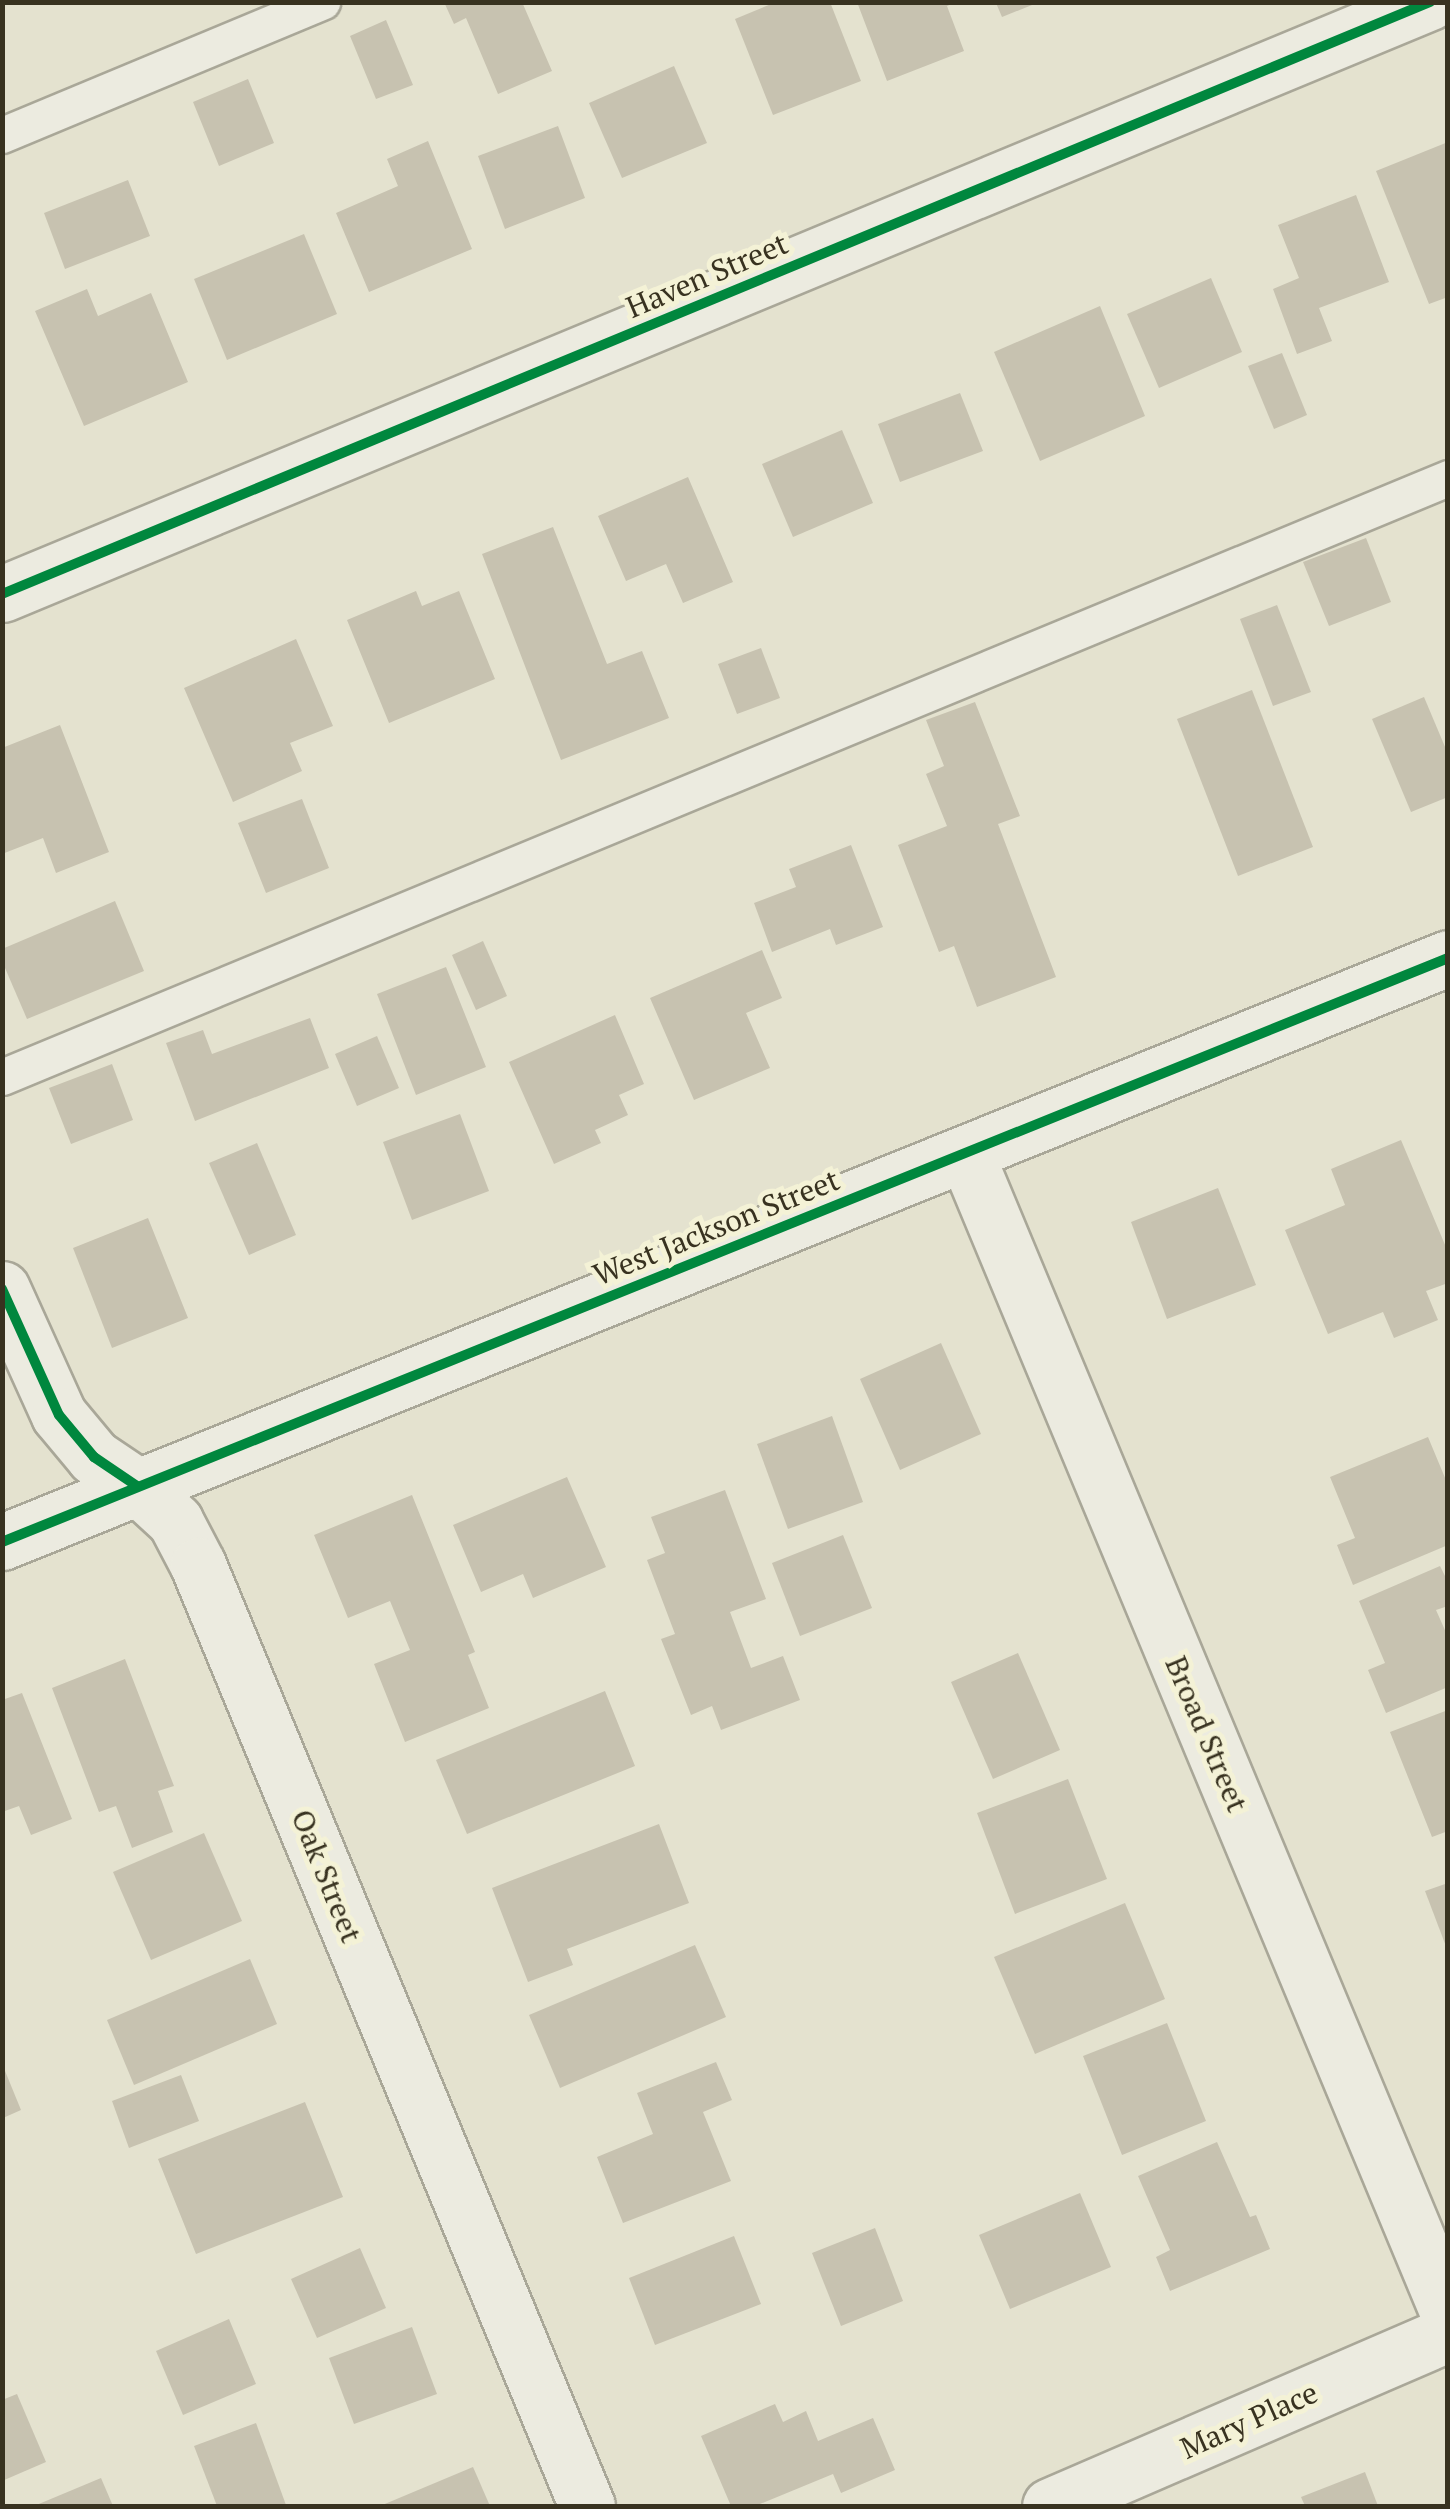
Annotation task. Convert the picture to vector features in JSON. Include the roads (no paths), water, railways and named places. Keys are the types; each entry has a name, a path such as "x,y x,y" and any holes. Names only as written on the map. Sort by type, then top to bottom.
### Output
{"street":[{"name":"Haven Street","path":"2,594 1430,2"},
{"name":"West Jackson Street","path":"2,1542 1448,958"},
{"name":"Broad Street","path":"966,1154 1448,2313"},
{"name":"Oak Street","path":"2,1289 59,1415 94,1457 137,1486 175,1521 198,1565 587,2506"},
{"name":"Mary Place","path":"1050,2506 1448,2334"}],"lane":[{"path":"2,135 322,2"},
{"path":"2,1077 1448,478"}]}
